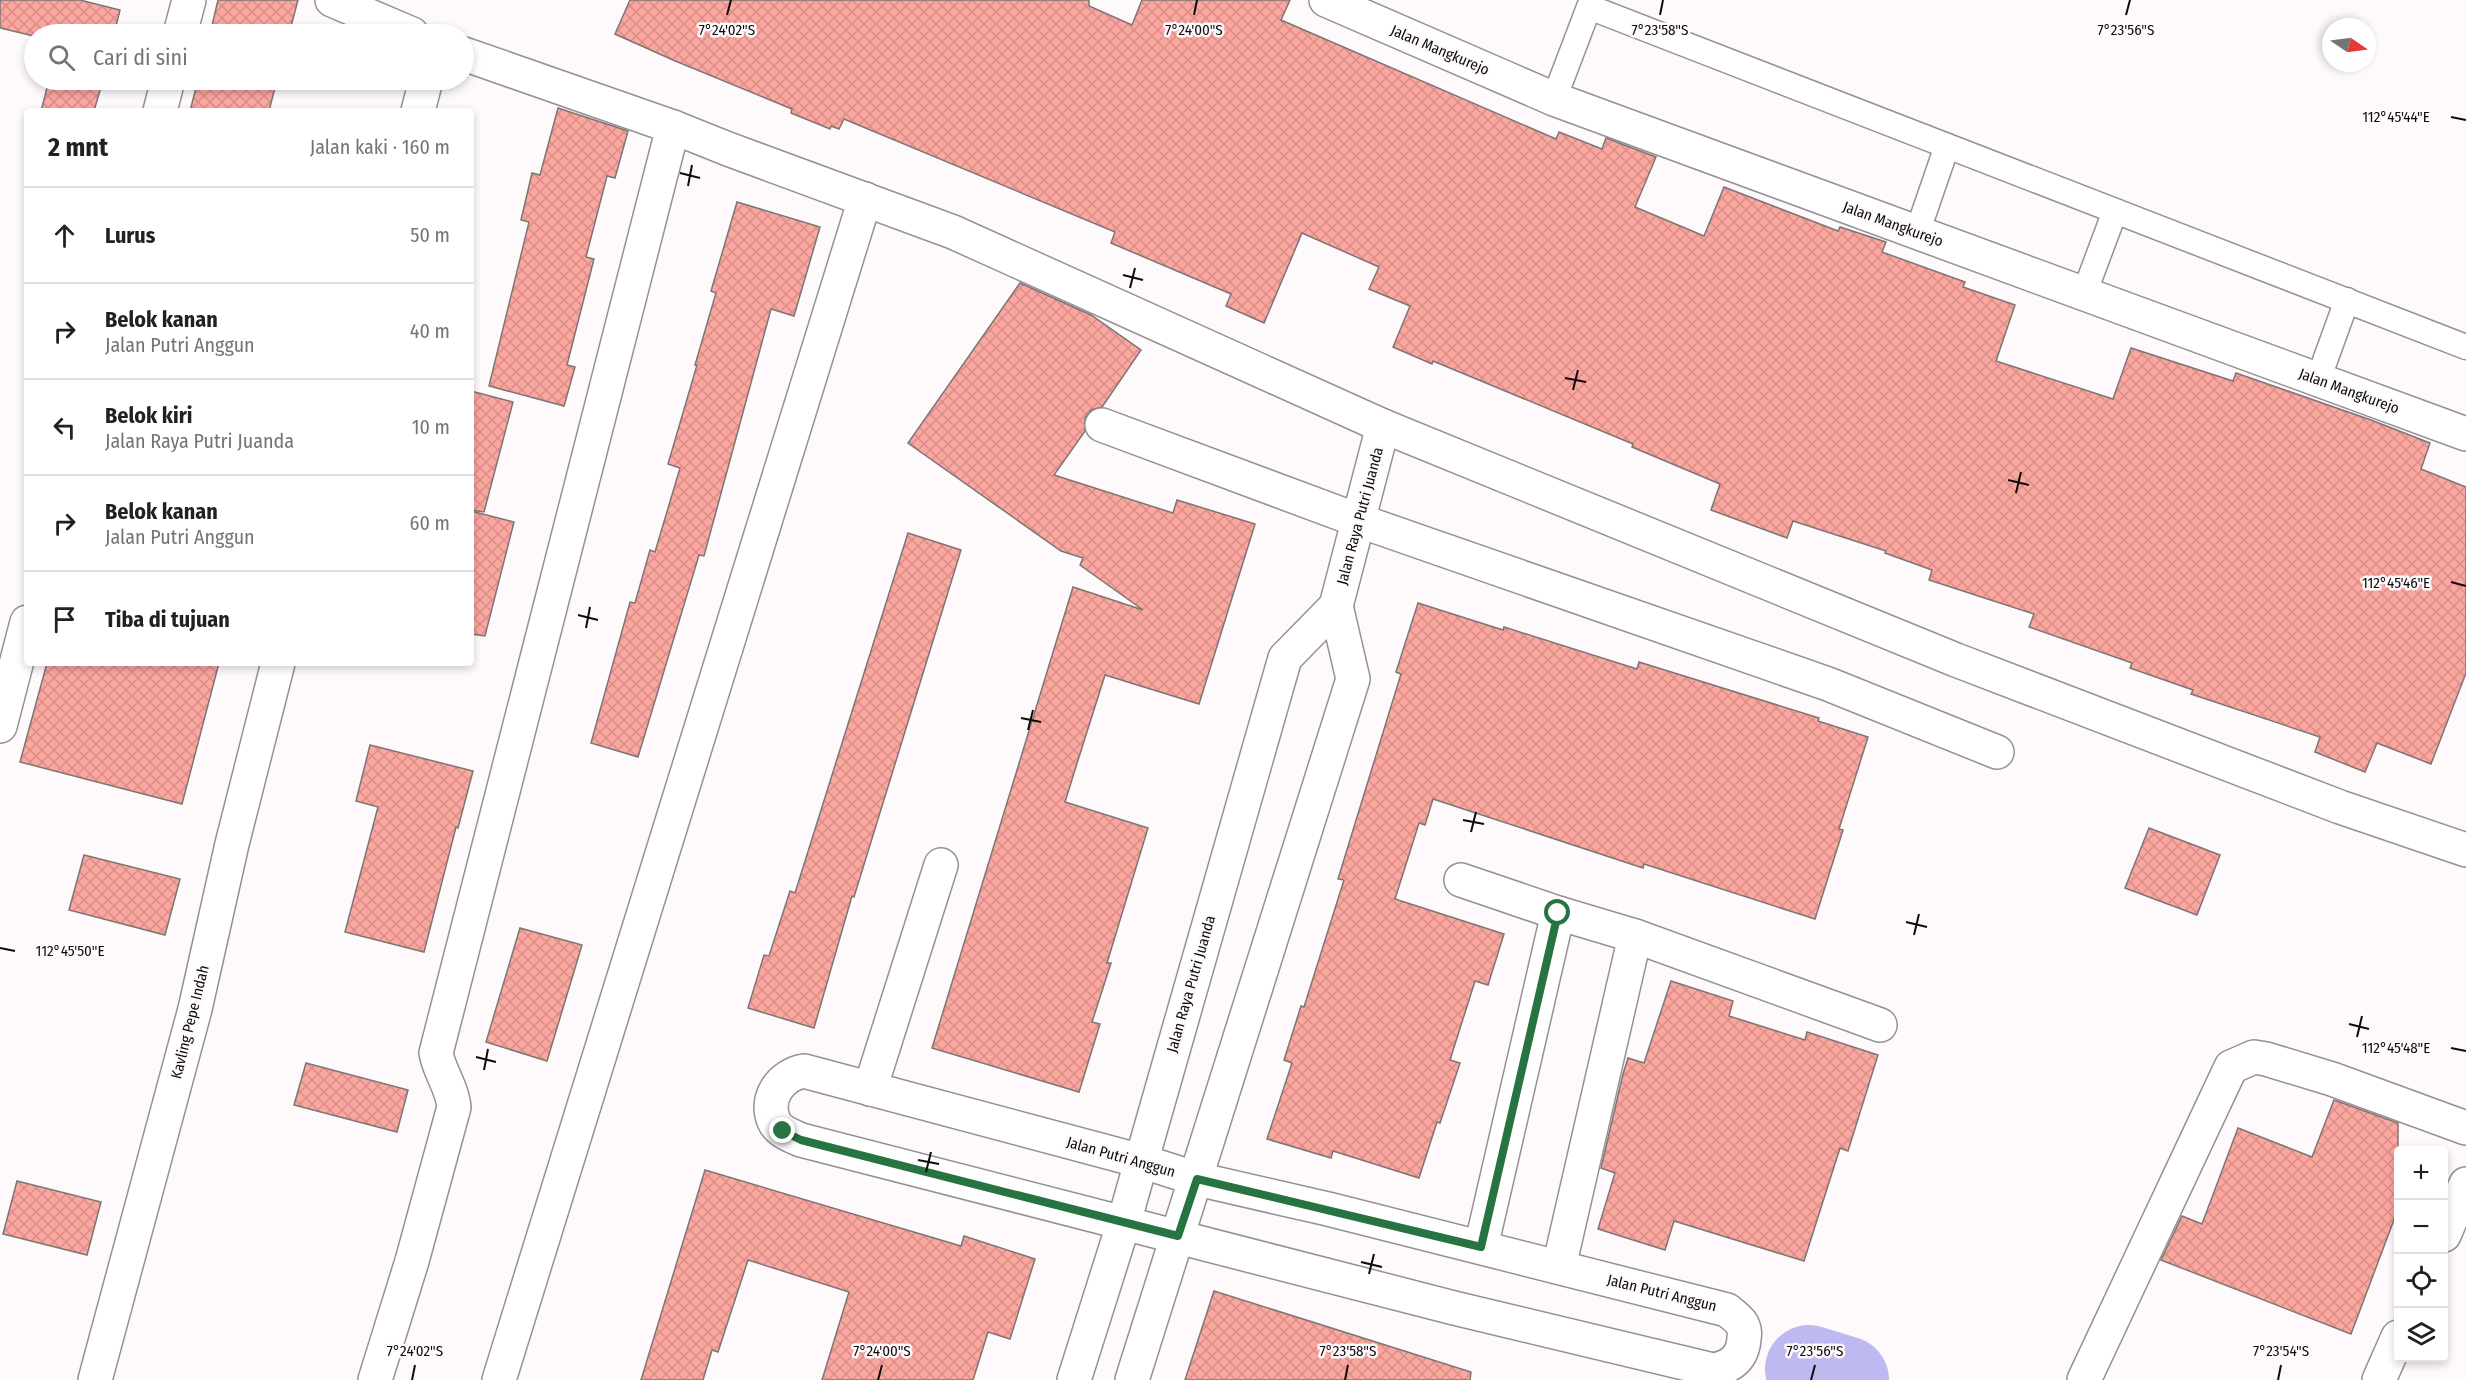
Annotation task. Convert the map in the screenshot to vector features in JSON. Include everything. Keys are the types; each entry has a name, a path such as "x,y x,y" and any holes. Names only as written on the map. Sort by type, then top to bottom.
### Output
{"street":[{"path":"183,24 189,0"},
{"path":"332,0 388,24"},
{"name":"Jalan Mangkurejo","path":"1326,0 1554,99 2466,434"},
{"path":"474,57 673,127 953,232 1383,426 1967,664 2340,807 2465,846"},
{"path":"161,108 165,90"},
{"path":"419,108 423,90"},
{"path":"375,1380 412,1261 454,1107 452,1089 440,1072 436,1053 673,127"},
{"path":"499,1380 865,199"},
{"path":"1102,425 1360,521 1828,684 1997,752"},
{"name":"Jalan Raya Putri Juanda","path":"1074,1380 1124,1222 1285,658 1336,606 1383,426"},
{"name":"Jalan Raya Putri Juanda","path":"1132,1380 1353,679 1336,606"},
{"path":"0,726 24,634"},
{"name":"Kavling Pepe Indah","path":"95,1380 195,1009 232,844 277,666"},
{"path":"870,1089 941,865"},
{"path":"1461,880 1635,936 1880,1024"},
{"path":"1481,1247 1558,913"},
{"path":"1559,1267 1635,936"},
{"path":"2084,1380 2231,1067 2242,1060 2254,1057 2266,1059 2332,1079 2466,1128"},
{"name":"Jalan Putri Anggun","path":"804,1071 870,1089 1141,1161 1197,1179 1481,1247 1727,1310 1742,1324 1744,1334 1741,1354 1734,1363 1725,1368 1713,1370 1454,1308 801,1140 783,1131 774,1123 773,1094 784,1078 795,1072 804,1071"},
{"path":"2448,1226 2466,1184"},
{"path":"2379,1380 2394,1346"}],"lane":[{"path":"1554,99 1589,7 2466,347"},
{"path":"1917,233 1947,146"},
{"path":"2085,294 2115,211"},
{"path":"2318,380 2347,300"}],"building":[{"path":"0,0 80,0 120,10 116,24 24,24 24,34 0,28"},
{"path":"218,0 298,0 292,24 212,24"},
{"path":"630,0 1089,0 1089,6 1132,25 1142,0 1290,0 1281,20 1556,139 1559,132 1602,149 1606,138 1656,157 1635,207 1704,236 1724,187 1838,231 1840,227 1886,242 1882,252 1965,282 1963,287 2015,305 1996,361 2113,399 2131,348 2233,381 2236,373 2430,443 2421,469 2466,487 2466,673 2431,764 2377,743 2365,772 2315,752 2320,737 2191,694 2193,690 2130,668 2132,663 2029,627 2034,614 1929,580 1932,570 1885,553 1886,551 1793,521 1787,538 1711,510 1720,484 1632,447 1633,444 1433,361 1432,364 1393,347 1410,306 1369,289 1379,267 1302,233 1264,323 1226,306 1231,294 1111,243 1115,232 844,119 839,129 831,126 830,129 791,113 792,109 615,34"},
{"path":"46,90 100,90 95,108 42,108"},
{"path":"195,90 274,90 270,108 191,108"},
{"path":"558,108 628,131 615,178 607,176 586,257 594,259 567,365 575,367 564,406 489,386 529,222 521,220 532,173 540,175"},
{"path":"737,202 820,227 794,316 771,309 704,556 699,555 638,757 591,743 630,602 635,603 650,550 655,552 680,468 668,464 716,293 711,291"},
{"path":"1020,283 1091,315 1141,350 1102,407 1091,410 1085,418 1085,431 1054,475 1173,513 1177,500 1255,524 1199,704 1105,675 1065,802 1148,828 1107,963 1111,963 1092,1022 1100,1024 1079,1092 932,1048 1073,587 1143,610 1080,565 1083,558 1061,551 908,443"},
{"path":"474,392 513,402 484,512 474,510"},
{"path":"474,512 514,522 485,636 474,634"},
{"path":"908,533 961,550 854,897 852,896 814,1028 748,1008 764,955 769,956 790,891 795,893"},
{"path":"1418,603 1503,630 1504,627 1637,669 1639,662 1819,718 1818,721 1868,737 1839,829 1843,830 1815,919 1644,864 1643,868 1433,799 1425,825 1419,823 1395,899 1504,934 1488,985 1475,981 1450,1060 1460,1063 1440,1123 1437,1122 1419,1178 1333,1151 1331,1158 1267,1139 1292,1063 1284,1060 1301,1006 1304,1007 1344,880 1338,879 1401,674 1396,672"},
{"path":"46,666 218,666 182,804 20,762"},
{"path":"370,745 473,771 424,952 345,932 378,807 356,801"},
{"path":"2149,828 2220,855 2197,915 2125,888"},
{"path":"84,855 180,879 165,935 69,910"},
{"path":"520,928 582,945 547,1061 486,1042"},
{"path":"1671,981 1733,1001 1729,1016 1805,1040 1807,1032 1878,1055 1848,1151 1840,1148 1804,1261 1674,1221 1665,1250 1598,1229 1615,1173 1601,1168 1623,1074 1628,1058 1644,1063"},
{"path":"306,1063 408,1090 397,1132 294,1105"},
{"path":"2334,1100 2398,1123 2398,1146 2394,1146 2394,1220 2351,1334 2161,1260 2182,1216 2202,1224 2238,1128 2312,1157"},
{"path":"705,1170 961,1246 964,1236 1035,1259 1010,1339 988,1332 973,1380 822,1380 849,1292 748,1260 718,1352 712,1350 703,1380 641,1380"},
{"path":"17,1181 101,1202 87,1255 3,1234"},
{"path":"1214,1291 1471,1372 1470,1380 1185,1380"}],"waterway":[{"path":"1809,1369 1845,1380"}],"route":[{"path":"783,1131 801,1140 1178,1236 1197,1179 1481,1247 1558,913"}]}
